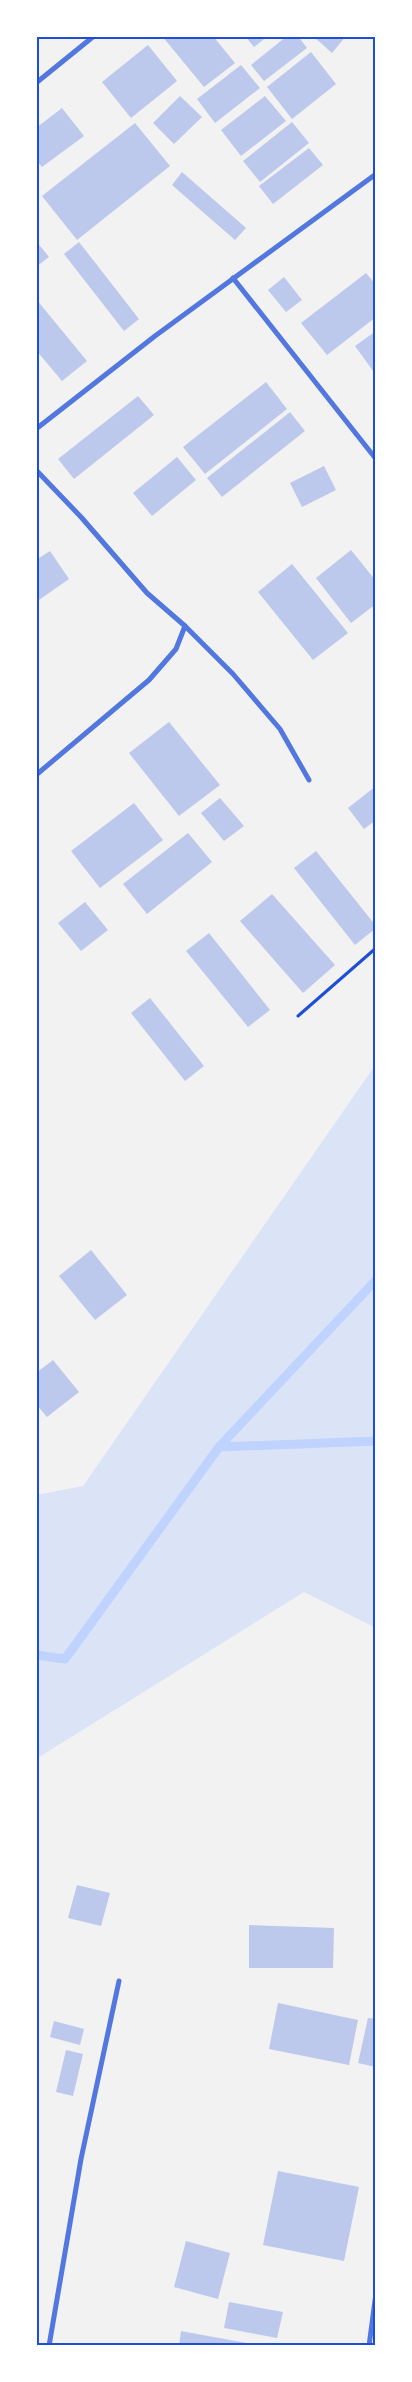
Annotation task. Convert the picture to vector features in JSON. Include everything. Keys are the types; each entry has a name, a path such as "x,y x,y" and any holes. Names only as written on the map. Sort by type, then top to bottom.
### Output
{"street":[{"path":"36,83 94,36"},
{"path":"36,430 155,336 376,174"},
{"path":"233,278 376,459"},
{"path":"36,470 81,517 147,592 185,626 233,674 280,729 309,780"},
{"path":"36,775 149,680 176,650 185,626"},
{"path":"49,2346 81,2160 119,1981"},
{"path":"369,2346 376,2293"}],"path":[{"path":"298,1016 376,948"}],"shaded area":[{"path":"376,1064 376,1628 304,1592 36,1759 36,1495 83,1486"}],"building":[{"path":"162,36 213,36 235,63 204,87"},
{"path":"245,36 268,36 254,47"},
{"path":"287,36 298,36 307,48 264,81 251,65"},
{"path":"313,36 346,36 332,53"},
{"path":"148,45 177,81 131,118 102,82"},
{"path":"311,52 336,84 292,119 267,87"},
{"path":"241,65 260,88 215,123 197,99"},
{"path":"180,96 202,117 174,144 153,123"},
{"path":"265,96 286,121 241,156 221,130"},
{"path":"62,108 84,136 42,167 36,160 36,128"},
{"path":"292,122 309,143 260,182 243,161"},
{"path":"135,123 170,166 77,240 42,196"},
{"path":"309,148 323,165 273,204 259,186"},
{"path":"182,172 246,228 235,240 172,185"},
{"path":"36,241 49,257 36,267"},
{"path":"79,242 139,319 124,331 64,254"},
{"path":"366,273 376,285 376,317 327,355 301,323"},
{"path":"284,277 302,300 286,312 268,290"},
{"path":"36,299 87,361 62,381 36,350"},
{"path":"376,331 376,375 355,346"},
{"path":"266,382 287,409 205,474 183,447"},
{"path":"138,396 154,415 74,479 58,459"},
{"path":"290,412 305,431 222,497 207,478"},
{"path":"177,457 196,480 152,516 133,493"},
{"path":"324,466 336,490 302,507 290,483"},
{"path":"351,550 376,581 376,604 351,623 316,578"},
{"path":"50,551 69,579 36,602 36,560"},
{"path":"292,564 348,633 313,660 258,592"},
{"path":"169,722 220,785 179,816 129,753"},
{"path":"376,786 376,820 364,829 348,808"},
{"path":"220,798 244,826 224,841 201,813"},
{"path":"134,803 163,840 100,888 71,851"},
{"path":"188,833 212,862 147,914 123,884"},
{"path":"316,851 376,926 355,945 294,868"},
{"path":"272,894 335,965 303,993 240,921"},
{"path":"85,902 108,930 81,951 58,923"},
{"path":"209,933 270,1010 248,1027 186,951"},
{"path":"150,998 204,1066 185,1081 131,1013"},
{"path":"91,1250 127,1295 95,1320 59,1276"},
{"path":"53,1360 79,1392 47,1417 36,1404 36,1373"},
{"path":"77,1885 110,1893 101,1926 68,1918"},
{"path":"249,1925 334,1928 333,1968 249,1968"},
{"path":"278,2003 358,2020 349,2065 269,2049"},
{"path":"368,2018 376,2019 376,2067 358,2063"},
{"path":"54,2021 84,2029 80,2045 50,2037"},
{"path":"66,2050 83,2054 73,2096 56,2092"},
{"path":"278,2171 359,2187 344,2261 263,2245"},
{"path":"186,2241 230,2253 218,2299 174,2287"},
{"path":"229,2302 283,2312 277,2338 224,2328"},
{"path":"181,2331 257,2345 257,2346 179,2346"}],"waterway":[{"path":"36,1655 65,1659 219,1447 376,1280"},
{"path":"219,1447 376,1441"}]}
